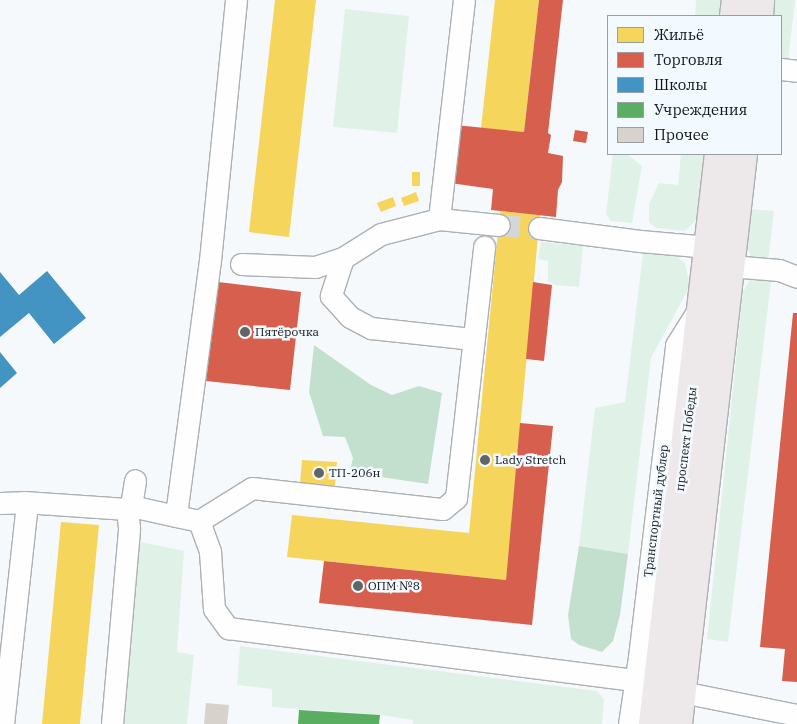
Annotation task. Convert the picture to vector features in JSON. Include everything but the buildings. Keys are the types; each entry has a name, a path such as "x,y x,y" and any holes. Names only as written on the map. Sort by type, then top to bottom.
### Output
{"main road":[{"path":"734,15 736,0"},
{"path":"758,15 760,0"},
{"name":"проспект Победы","path":"653,724 719,155"},
{"name":"проспект Победы","path":"678,724 658,686 730,266 742,155"}],"lane":[{"path":"176,516 210,260 236,0"},
{"path":"439,219 464,0"},
{"path":"782,69 797,71"},
{"path":"241,264 315,267 343,258 381,234 439,219 499,225"},
{"path":"539,228 640,241 708,247"},
{"path":"0,503 24,502 129,507 199,521 252,488 443,509 456,498 484,247"},
{"path":"343,258 331,296 350,317 371,328 473,339"},
{"path":"730,266 779,270 797,277"},
{"path":"112,724 129,528 129,507 136,480"},
{"path":"0,518 24,502"},
{"path":"3,724 3,702 26,512 24,502"},
{"path":"199,521 210,552 214,609 228,628 658,686 797,715"},
{"path":"629,724 658,686"}],"green space":[{"path":"696,0 722,0 721,15 695,15"},
{"path":"773,0 795,0 788,62 782,61 782,15 772,15"},
{"path":"345,9 409,16 397,133 333,127"},
{"path":"613,155 628,155 642,166 632,223 611,221 606,214"},
{"path":"681,155 707,155 701,207 695,221 685,231 656,228 649,222 649,204 659,183 678,185"},
{"path":"750,209 774,211 768,262 751,257 746,245"},
{"path":"541,242 583,246 579,287 555,285 548,281 548,261 538,259"},
{"path":"643,253 673,254 685,263 690,286 651,358 628,554 579,546 595,408 625,402"},
{"path":"763,275 771,281 728,642 707,639 743,292 750,279"},
{"path":"314,345 371,385 392,395 419,386 442,393 428,484 367,475 350,470 353,458 345,437 323,436 309,392"},
{"path":"137,541 184,551 177,652 194,655 187,724 121,724"},
{"path":"579,546 628,554 620,615 613,641 602,652 579,645 571,639 568,615"},
{"path":"240,646 597,691 604,699 602,724 413,724 413,720 380,715 272,707 272,689 237,685"}],"tunnel":[{"path":"499,225 539,228"}],"place":[{"name":"Пятёрочка","path":"245,332"},
{"name":"Lady Stretch","path":"485,460"},
{"name":"ТП-206н","path":"319,473"},
{"name":"ОПМ №8","path":"358,586"}]}
